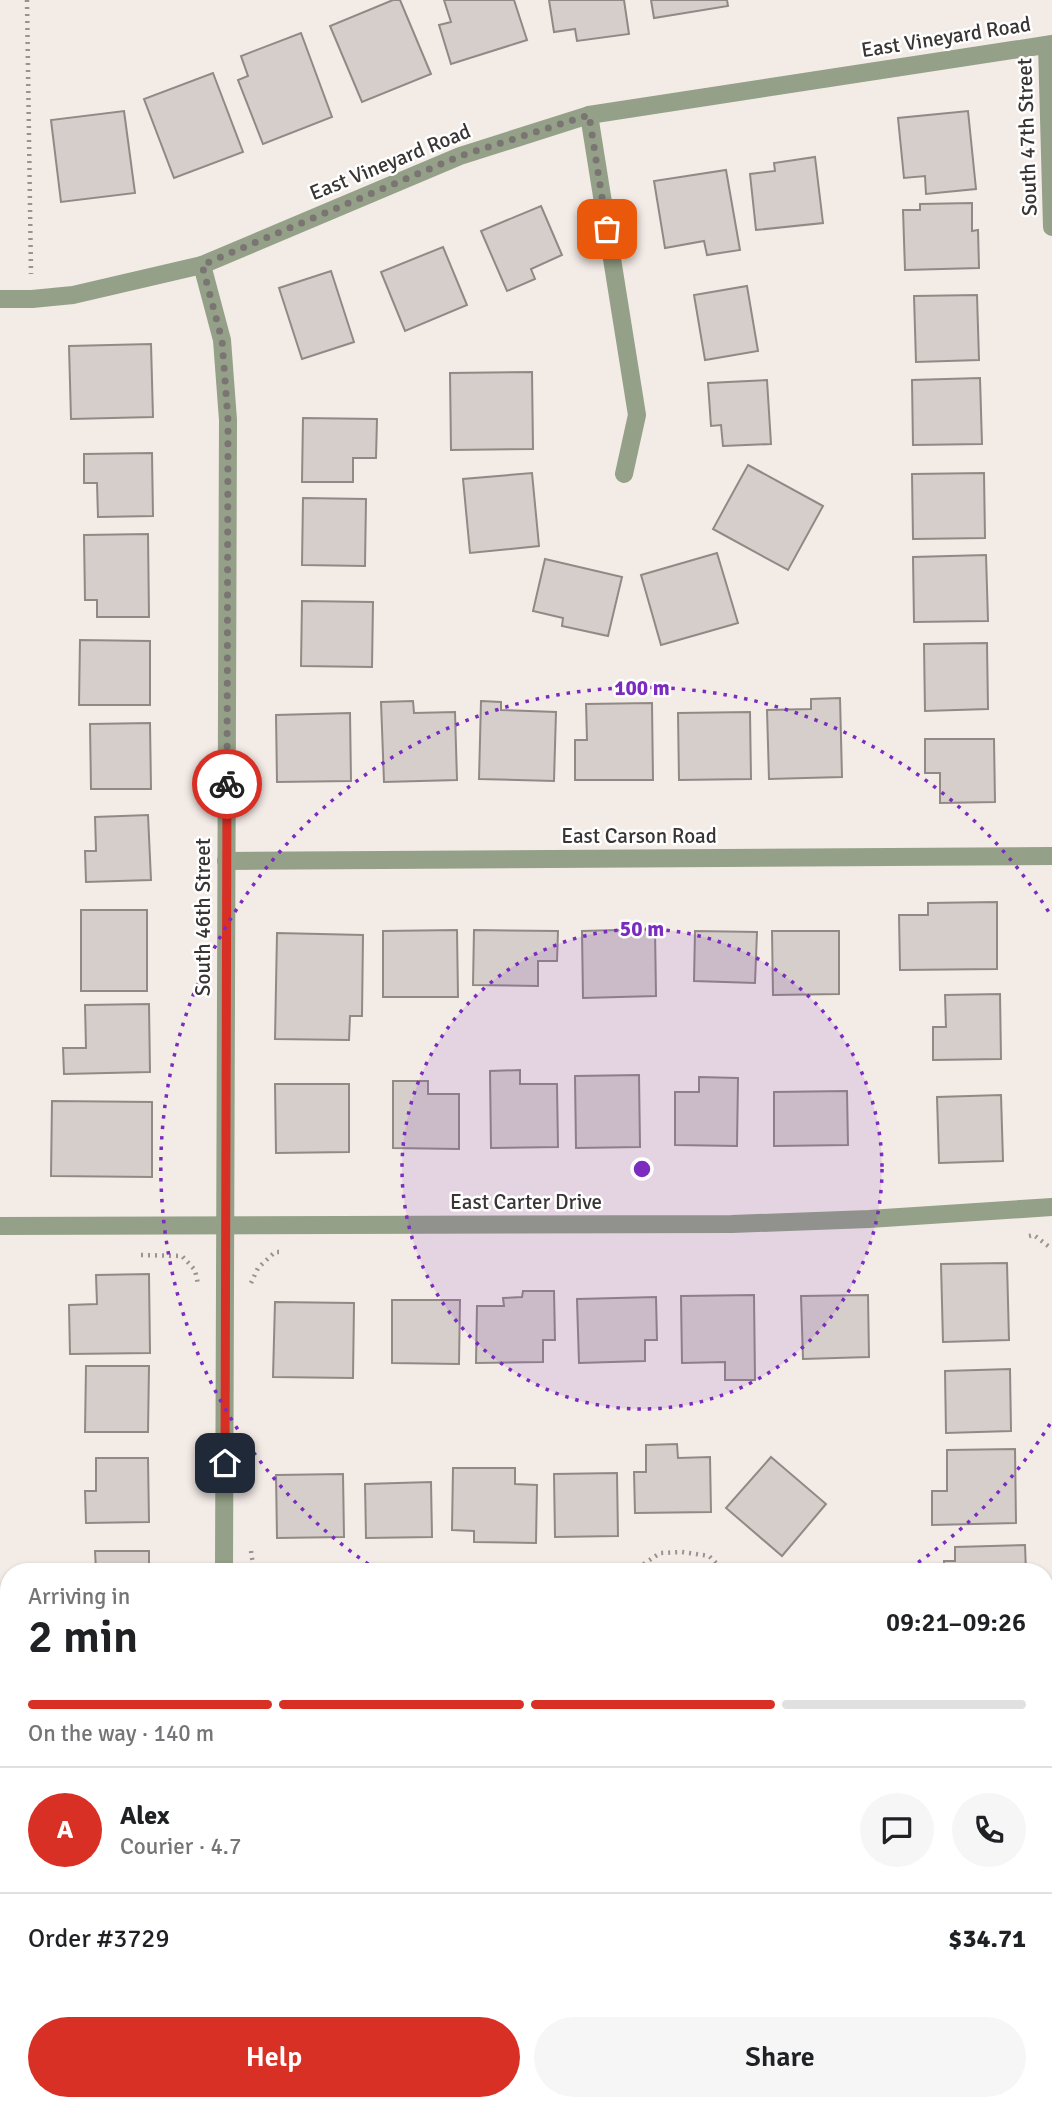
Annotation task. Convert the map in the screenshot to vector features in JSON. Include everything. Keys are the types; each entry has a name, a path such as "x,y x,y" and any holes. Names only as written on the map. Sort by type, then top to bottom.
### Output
{"street":[{"name":"East Vineyard Road","path":"0,299 73,295 202,265 460,156 589,115 1049,44"},
{"name":"South 47th Street","path":"1049,44 1052,228"},
{"path":"589,115 637,415 624,474"},
{"name":"South 46th Street","path":"202,265 222,340 228,420 224,1563"},
{"name":"East Carson Road","path":"226,861 1052,856"},
{"name":"East Carter Drive","path":"0,1226 732,1224 869,1219 1052,1207"}],"path":[{"path":"27,0 32,299"},
{"path":"1021,1236 1034,1235 1052,1249"},
{"path":"1046,1244 1052,1240"},
{"path":"251,1283 258,1268 275,1252 288,1252"},
{"path":"141,1255 182,1256 195,1270 199,1290"},
{"path":"251,1547 253,1563"},
{"path":"645,1563 660,1553 682,1552 709,1556 716,1563"}],"building":[{"path":"393,0 400,0 431,74 362,102 330,26"},
{"path":"444,0 514,0 527,40 451,64 439,25 451,22"},
{"path":"549,0 624,0 629,34 577,41 575,29 554,32"},
{"path":"651,0 727,0 728,6 654,18"},
{"path":"301,33 332,117 263,144 238,80 248,76 241,56"},
{"path":"213,73 243,152 174,178 144,99"},
{"path":"124,111 135,193 61,202 51,120"},
{"path":"968,111 976,189 926,194 925,176 904,178 898,118"},
{"path":"815,157 823,223 756,230 750,174 775,171 774,163"},
{"path":"726,170 740,250 707,255 704,241 665,248 654,181"},
{"path":"972,203 972,231 978,230 979,268 905,270 903,210 920,210 920,204"},
{"path":"541,206 562,255 531,269 535,279 507,291 481,231"},
{"path":"443,247 467,305 405,331 381,272"},
{"path":"331,271 354,342 302,359 279,288"},
{"path":"747,286 758,351 705,360 694,295"},
{"path":"977,295 979,360 916,362 914,296"},
{"path":"151,344 153,417 71,419 69,346"},
{"path":"532,372 533,449 451,450 450,373"},
{"path":"980,378 982,444 913,445 912,380"},
{"path":"767,380 771,444 723,446 721,425 711,426 708,383"},
{"path":"303,418 377,419 376,458 353,458 353,482 302,482"},
{"path":"152,453 153,516 98,517 97,483 84,483 84,454"},
{"path":"748,465 823,506 788,570 713,529"},
{"path":"532,473 539,546 470,553 463,479"},
{"path":"984,473 985,538 913,539 912,474"},
{"path":"303,498 366,499 365,566 302,565"},
{"path":"148,534 149,617 97,617 97,600 85,600 84,535"},
{"path":"717,553 738,623 661,645 641,575"},
{"path":"986,555 988,621 914,622 913,557"},
{"path":"545,559 622,577 608,636 562,626 563,618 533,611"},
{"path":"302,601 373,602 372,667 301,666"},
{"path":"80,640 150,641 150,705 79,705"},
{"path":"987,643 988,709 925,711 924,644"},
{"path":"840,698 842,777 769,779 767,710 811,709 811,699"},
{"path":"413,701 414,713 455,712 457,780 384,782 381,702"},
{"path":"481,701 501,702 501,710 556,712 554,781 479,779"},
{"path":"652,703 653,780 575,780 575,740 587,740 586,704"},
{"path":"750,712 751,779 679,780 678,713"},
{"path":"350,713 351,781 277,782 276,715"},
{"path":"150,723 151,789 91,789 90,724"},
{"path":"925,739 994,739 995,802 940,803 940,773 925,773"},
{"path":"148,815 151,880 86,882 85,851 96,851 95,817"},
{"path":"997,902 997,969 900,970 899,915 928,915 928,903"},
{"path":"81,910 147,910 147,991 81,991"},
{"path":"655,929 656,996 583,998 582,931"},
{"path":"457,930 458,997 383,997 383,931"},
{"path":"474,930 558,931 557,961 538,961 538,986 473,985"},
{"path":"695,931 757,932 755,983 694,981"},
{"path":"772,931 839,931 839,994 773,995"},
{"path":"277,933 363,935 362,1016 350,1016 349,1040 275,1039"},
{"path":"1000,994 1001,1059 933,1060 933,1027 946,1027 945,995"},
{"path":"149,1004 150,1072 64,1074 63,1048 86,1048 85,1005"},
{"path":"520,1070 520,1084 557,1084 558,1147 491,1148 490,1071"},
{"path":"639,1075 640,1147 576,1148 575,1076"},
{"path":"699,1077 738,1078 737,1146 675,1145 675,1092 699,1092"},
{"path":"393,1081 428,1081 428,1094 459,1094 459,1149 393,1148"},
{"path":"275,1084 349,1084 349,1152 276,1153"},
{"path":"847,1091 848,1145 774,1146 774,1092"},
{"path":"1001,1095 1003,1161 939,1163 937,1097"},
{"path":"52,1101 152,1102 152,1177 51,1176"},
{"path":"1007,1263 1009,1340 943,1342 941,1264"},
{"path":"149,1274 150,1353 70,1354 69,1305 97,1304 96,1275"},
{"path":"523,1291 554,1291 555,1340 543,1340 543,1362 476,1363 477,1306 504,1306 503,1298 522,1297"},
{"path":"754,1295 755,1380 725,1380 725,1362 682,1363 681,1296"},
{"path":"868,1295 869,1357 803,1359 801,1296"},
{"path":"656,1297 657,1340 645,1340 645,1361 579,1363 577,1299"},
{"path":"392,1300 460,1300 459,1364 392,1363"},
{"path":"275,1302 354,1303 353,1378 273,1377"},
{"path":"86,1366 149,1366 148,1432 85,1432"},
{"path":"1010,1369 1011,1431 946,1433 945,1371"},
{"path":"677,1444 678,1458 710,1457 711,1512 635,1513 634,1472 646,1472 646,1445"},
{"path":"1015,1449 1016,1523 932,1525 932,1491 947,1491 947,1450"},
{"path":"771,1457 826,1504 782,1556 726,1508"},
{"path":"96,1458 148,1458 149,1522 86,1523 85,1491 96,1491"},
{"path":"453,1468 515,1468 515,1484 537,1485 536,1543 474,1542 474,1531 452,1530"},
{"path":"617,1473 618,1536 555,1537 554,1474"},
{"path":"343,1474 344,1537 277,1538 276,1475"},
{"path":"431,1482 432,1537 366,1538 365,1484"},
{"path":"1025,1545 1026,1563 944,1563 955,1561 955,1547"},
{"path":"95,1551 149,1551 149,1563 96,1563"}],"way so far":[{"path":"227,784 228,420 222,340 202,265 460,156 589,115 607,229"}],"route":[{"path":"225,1463 227,784"}]}
